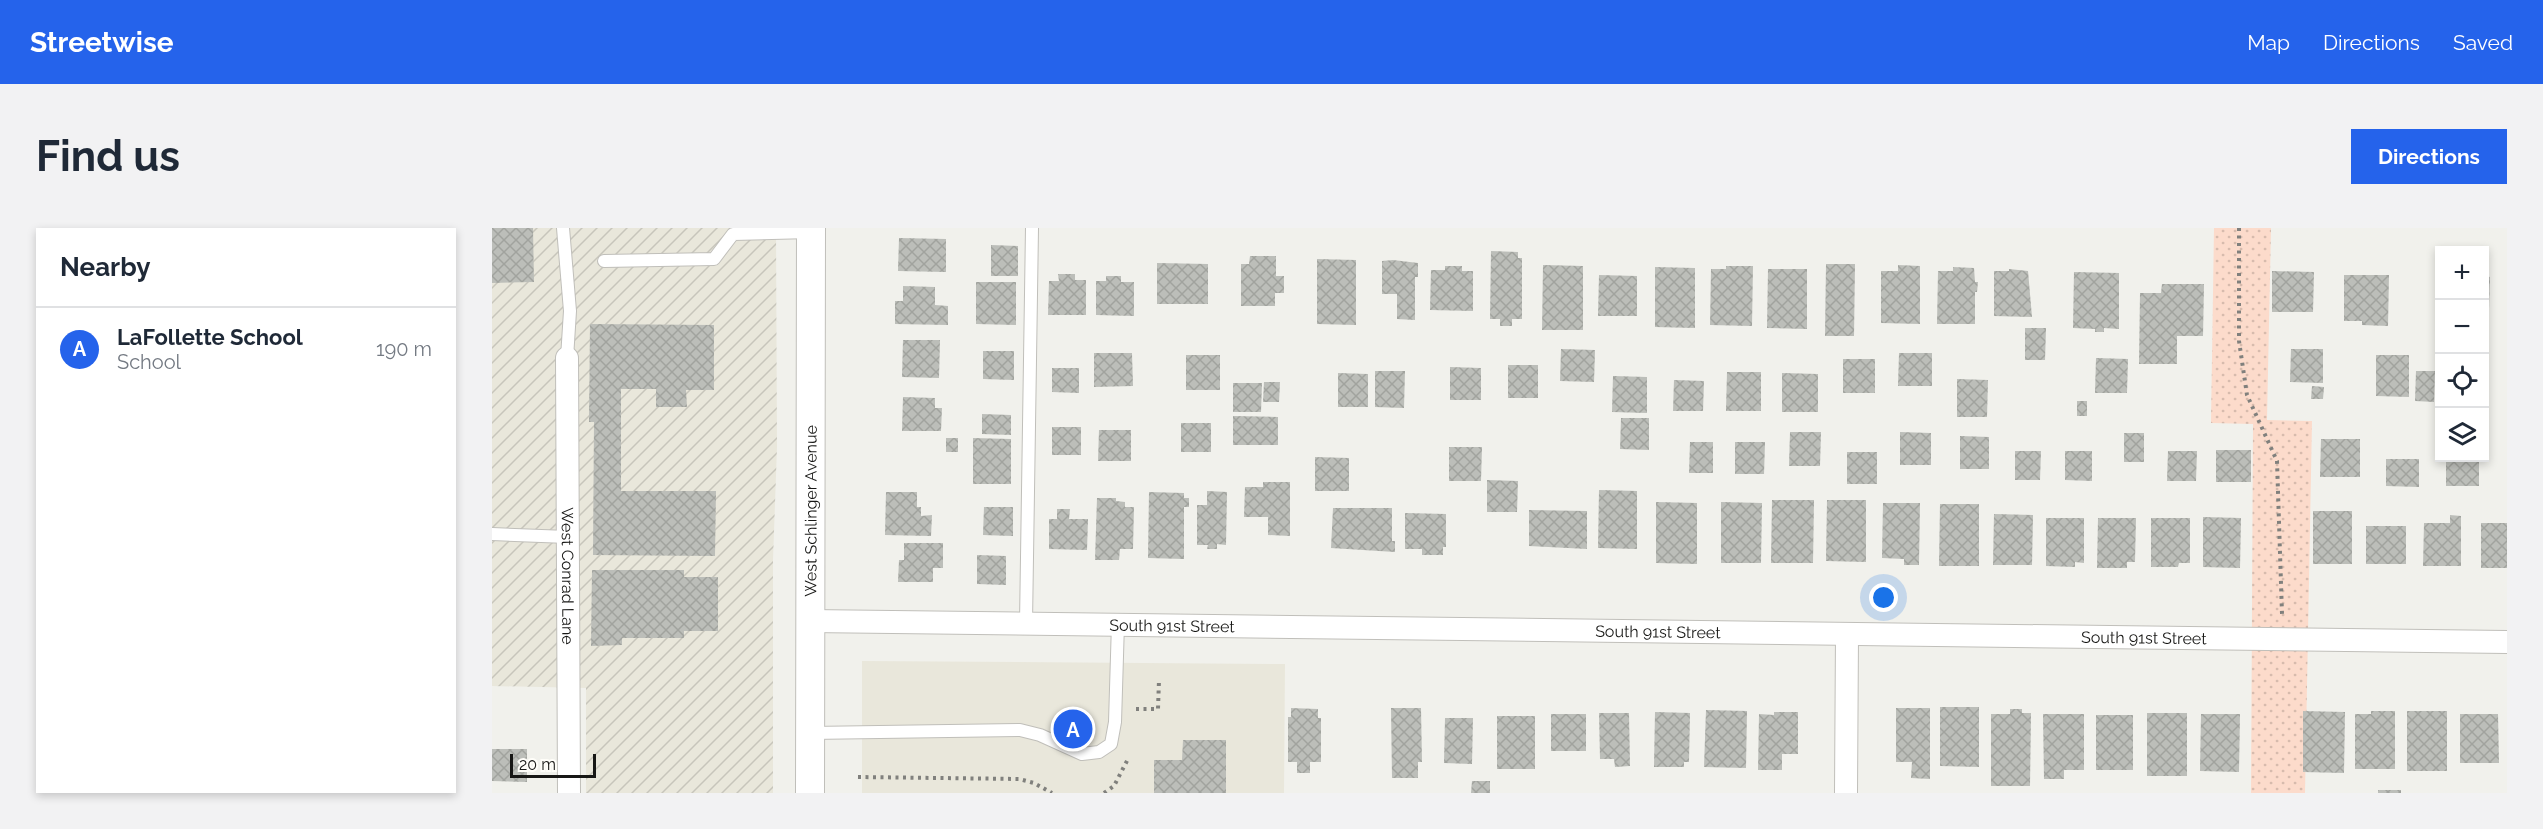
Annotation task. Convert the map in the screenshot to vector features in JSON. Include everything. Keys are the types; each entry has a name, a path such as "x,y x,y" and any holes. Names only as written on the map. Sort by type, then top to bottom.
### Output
{"street":[{"name":"West Schlinger Avenue","path":"810,793 811,230"},
{"name":"West Conrad Lane","path":"567,358 569,793"},
{"name":"South 91st Street","path":"809,621 1118,623 1847,635 2507,642"},
{"path":"1846,793 1847,635"}],"lane":[{"path":"563,228 570,310 567,358"},
{"path":"1026,623 1032,228"},
{"path":"604,261 714,259 733,234 811,230"},
{"path":"492,534 568,537"},
{"path":"810,733 1020,730 1040,735 1082,754 1099,752 1111,744 1115,722 1118,623"}],"path":[{"path":"2239,228 2239,341 2247,395 2277,461 2282,639"},
{"path":"1132,716 1132,709 1158,709 1159,680"},
{"path":"1104,793 1114,786 1124,770 1131,750"},
{"path":"858,777 1019,779 1034,783 1052,793"}],"shaded area":[{"path":"492,228 776,228 777,447 773,560 773,793 586,793 586,688 492,686"},
{"path":"2214,228 2271,228 2267,420 2312,421 2305,793 2251,793 2253,424 2211,423"},
{"path":"862,661 1285,664 1284,793 862,793"}],"building":[{"path":"492,228 533,228 534,282 492,283"},
{"path":"899,238 946,239 946,272 898,271"},
{"path":"991,245 1018,246 1018,276 991,276"},
{"path":"1491,251 1518,252 1518,258 1522,258 1522,319 1512,319 1512,326 1500,326 1500,319 1490,319"},
{"path":"1250,256 1276,256 1276,276 1284,276 1284,293 1275,293 1275,306 1241,306 1241,264 1249,264"},
{"path":"1317,259 1356,260 1356,325 1317,324"},
{"path":"1382,261 1418,263 1418,277 1415,277 1415,320 1397,319 1397,294 1382,294"},
{"path":"1157,263 1208,264 1208,304 1157,304"},
{"path":"1826,264 1855,264 1854,336 1825,336"},
{"path":"1543,265 1583,266 1583,330 1542,330"},
{"path":"1898,265 1920,266 1920,324 1881,323 1881,271 1898,271"},
{"path":"1445,266 1462,266 1462,271 1473,271 1473,311 1430,310 1431,270 1445,270"},
{"path":"1726,266 1753,266 1752,326 1710,325 1711,269 1726,269"},
{"path":"1655,267 1695,268 1695,328 1655,327"},
{"path":"1953,267 1974,268 1975,282 1978,282 1977,292 1975,292 1975,324 1937,324 1938,271 1953,271"},
{"path":"1768,269 1807,269 1807,329 1767,328"},
{"path":"2009,269 2028,271 2032,317 1994,316 1994,271 2009,271"},
{"path":"2272,271 2314,272 2313,312 2272,312"},
{"path":"2074,272 2119,273 2119,329 2104,328 2104,332 2095,332 2095,329 2073,328"},
{"path":"1058,274 1075,274 1075,280 1086,280 1086,315 1048,315 1049,281 1059,281"},
{"path":"1599,275 1637,276 1637,316 1598,316"},
{"path":"2344,275 2389,275 2388,326 2362,325 2362,321 2344,321"},
{"path":"1106,276 1121,276 1121,282 1134,282 1134,316 1096,315 1096,281 1106,281"},
{"path":"976,282 1016,282 1016,325 976,324"},
{"path":"2162,284 2204,284 2203,336 2177,336 2177,364 2139,364 2140,293 2161,293"},
{"path":"903,286 935,287 935,305 948,306 948,325 895,324 895,301 903,301"},
{"path":"590,324 714,325 714,390 686,390 687,407 656,407 656,389 621,389 621,491 716,491 715,556 593,555 594,422 589,422"},
{"path":"2025,328 2046,328 2045,360 2025,360"},
{"path":"903,340 940,340 939,378 902,377"},
{"path":"1561,349 1595,350 1594,382 1560,381"},
{"path":"2291,349 2323,349 2323,383 2290,382"},
{"path":"983,351 1014,351 1014,380 983,379"},
{"path":"1094,353 1132,353 1133,386 1094,387"},
{"path":"1899,353 1932,353 1932,386 1898,386"},
{"path":"1186,355 1220,355 1220,390 1186,390"},
{"path":"2376,355 2409,355 2409,397 2376,396"},
{"path":"2096,358 2128,359 2127,393 2095,393"},
{"path":"1843,359 1875,359 1875,393 1843,393"},
{"path":"1508,365 1538,365 1538,398 1508,398"},
{"path":"1450,367 1481,368 1481,400 1450,400"},
{"path":"1052,368 1079,368 1079,393 1052,392"},
{"path":"1375,371 1405,371 1404,408 1375,407"},
{"path":"2416,371 2435,371 2434,402 2415,401"},
{"path":"1727,372 1761,372 1761,411 1726,411"},
{"path":"1338,373 1368,374 1368,407 1338,407"},
{"path":"1782,373 1818,374 1818,412 1782,412"},
{"path":"1613,376 1647,377 1647,413 1612,412"},
{"path":"1957,379 1988,380 1987,417 1957,417"},
{"path":"1674,380 1704,381 1703,411 1673,411"},
{"path":"1264,382 1280,382 1279,402 1263,402"},
{"path":"1233,383 1262,383 1261,412 1233,412"},
{"path":"2312,386 2324,387 2323,399 2311,399"},
{"path":"903,397 935,398 935,408 942,408 941,431 902,431"},
{"path":"2077,401 2087,401 2087,416 2077,416"},
{"path":"982,414 1011,415 1011,435 982,434"},
{"path":"1233,416 1278,417 1278,445 1233,445"},
{"path":"1621,418 1649,418 1649,450 1620,449"},
{"path":"1181,423 1211,423 1211,452 1181,452"},
{"path":"1052,427 1081,427 1081,455 1052,455"},
{"path":"1099,430 1131,430 1131,461 1098,461"},
{"path":"1790,432 1821,432 1820,466 1789,466"},
{"path":"1900,432 1931,433 1931,465 1900,465"},
{"path":"2124,433 2144,433 2144,462 2124,462"},
{"path":"1960,436 1989,437 1989,469 1960,469"},
{"path":"946,438 958,438 958,452 946,452"},
{"path":"973,438 1011,439 1011,484 973,484"},
{"path":"2321,439 2360,439 2360,477 2320,477"},
{"path":"1690,442 1713,442 1713,473 1689,473"},
{"path":"1735,442 1765,442 1764,474 1735,474"},
{"path":"1449,447 1482,447 1481,481 1449,481"},
{"path":"2216,450 2251,450 2251,482 2216,482"},
{"path":"2015,451 2041,451 2040,480 2015,480"},
{"path":"2065,451 2092,451 2092,481 2065,480"},
{"path":"2168,451 2197,451 2196,481 2167,481"},
{"path":"1847,452 1877,452 1877,484 1847,484"},
{"path":"1315,457 1349,458 1349,491 1315,491"},
{"path":"2386,459 2419,459 2419,487 2386,486"},
{"path":"2446,462 2479,462 2479,486 2446,486"},
{"path":"1487,480 1518,481 1517,512 1487,512"},
{"path":"1263,482 1290,482 1290,536 1268,535 1268,517 1244,517 1245,487 1263,487"},
{"path":"1599,490 1637,491 1637,549 1598,548"},
{"path":"1207,491 1227,492 1226,545 1217,544 1217,549 1207,549 1208,545 1197,545 1197,505 1207,505"},
{"path":"886,492 917,492 917,507 921,507 921,516 932,515 931,536 885,535"},
{"path":"1149,492 1184,493 1184,498 1189,498 1189,507 1184,507 1184,559 1148,558"},
{"path":"1097,498 1116,498 1116,501 1125,502 1125,507 1134,507 1133,549 1120,549 1119,560 1095,560"},
{"path":"1772,500 1814,500 1813,563 1771,563"},
{"path":"1827,500 1866,500 1866,562 1826,561"},
{"path":"1656,502 1697,503 1697,564 1656,563"},
{"path":"1721,502 1762,503 1761,563 1721,563"},
{"path":"1883,503 1920,503 1919,565 1904,565 1904,559 1882,558"},
{"path":"1940,504 1979,504 1979,566 1939,566"},
{"path":"984,507 1013,507 1013,536 983,535"},
{"path":"1333,508 1392,508 1392,541 1395,541 1395,552 1331,548"},
{"path":"1057,509 1070,509 1069,519 1088,519 1087,550 1049,549 1049,519 1057,519"},
{"path":"1529,510 1587,511 1587,549 1529,546"},
{"path":"2313,511 2352,511 2352,564 2313,564"},
{"path":"1405,513 1446,514 1446,547 1443,547 1443,555 1422,555 1422,549 1405,549"},
{"path":"1994,514 2033,515 2032,565 1993,565"},
{"path":"2450,515 2461,516 2461,566 2423,566 2424,523 2450,523"},
{"path":"2203,517 2241,518 2240,568 2203,567"},
{"path":"2046,518 2084,518 2084,563 2075,562 2075,567 2046,566"},
{"path":"2098,518 2136,518 2135,562 2127,562 2127,568 2097,568"},
{"path":"2151,518 2190,518 2190,563 2179,563 2178,567 2151,567"},
{"path":"2481,523 2507,523 2507,568 2481,568"},
{"path":"2366,526 2406,526 2406,564 2366,564"},
{"path":"904,543 943,543 943,568 933,568 933,582 898,582 899,560 904,560"},
{"path":"977,555 1006,556 1006,585 977,584"},
{"path":"592,570 684,570 684,577 718,577 718,631 684,631 684,638 622,638 622,645 591,646"},
{"path":"1940,707 1979,707 1979,767 1940,766"},
{"path":"1291,708 1318,709 1318,718 1321,718 1321,762 1310,762 1310,773 1297,773 1297,762 1288,762 1288,717 1291,717"},
{"path":"1391,708 1421,708 1422,762 1418,762 1418,778 1392,778"},
{"path":"1896,708 1930,708 1930,779 1911,778 1912,762 1896,762"},
{"path":"2010,709 2022,709 2022,713 2031,713 2030,786 1991,786 1991,714 2010,714"},
{"path":"1706,710 1747,711 1746,768 1704,767"},
{"path":"2303,711 2345,712 2344,773 2303,772"},
{"path":"2371,711 2395,711 2395,769 2355,769 2355,714 2371,714"},
{"path":"2407,711 2447,711 2447,771 2407,771"},
{"path":"1655,712 1690,713 1689,762 1684,762 1684,767 1654,767"},
{"path":"1774,712 1798,712 1798,754 1782,754 1782,770 1758,770 1759,714 1774,715"},
{"path":"1599,713 1629,713 1630,766 1615,767 1614,759 1600,759"},
{"path":"2147,713 2187,713 2187,776 2147,776"},
{"path":"1551,714 1586,714 1586,751 1551,751"},
{"path":"2043,714 2084,714 2084,770 2064,770 2064,779 2044,779"},
{"path":"2201,714 2240,714 2239,772 2200,771"},
{"path":"2460,714 2498,714 2499,763 2460,763"},
{"path":"2096,715 2133,715 2133,770 2096,770"},
{"path":"1497,716 1535,716 1535,769 1497,769"},
{"path":"1445,718 1473,718 1472,764 1444,763"},
{"path":"1183,740 1226,740 1226,793 1154,793 1154,760 1182,760"},
{"path":"492,749 527,749 527,782 492,781"},
{"path":"1472,781 1490,781 1490,793 1471,793"},
{"path":"2378,790 2401,790 2401,793 2378,793"}],"place":[{"name":"LaFollette School","path":"1073,729"}]}
